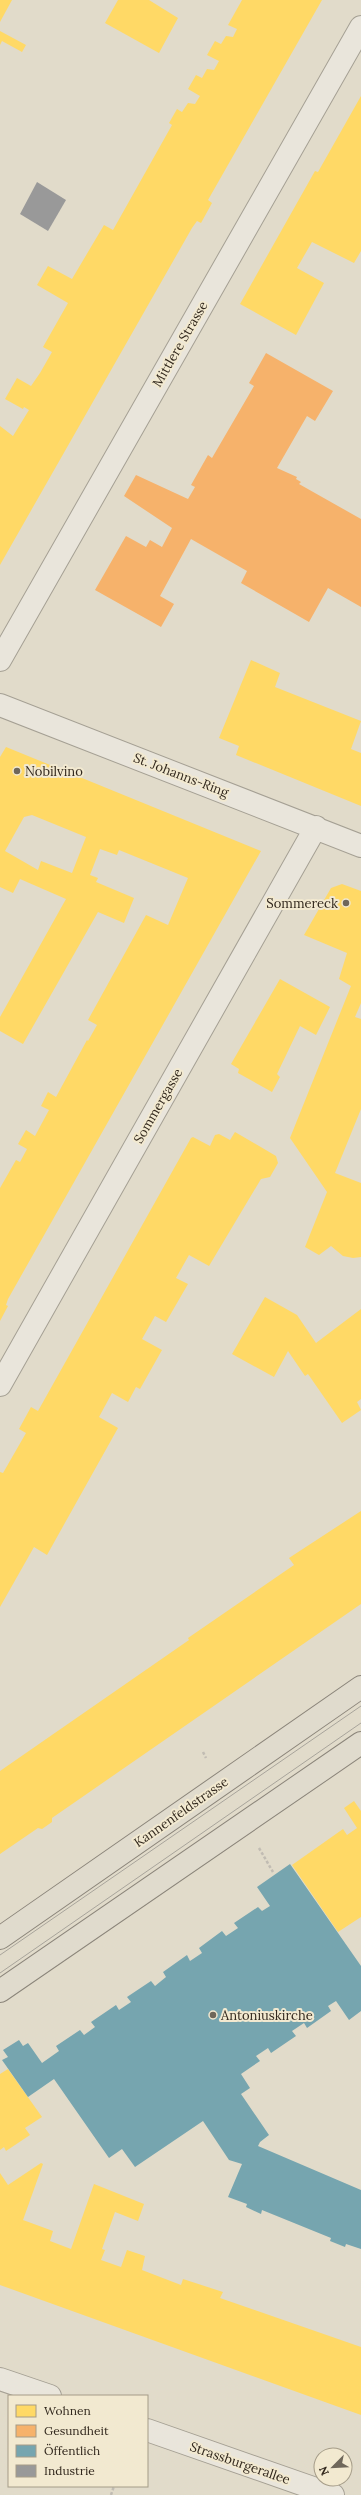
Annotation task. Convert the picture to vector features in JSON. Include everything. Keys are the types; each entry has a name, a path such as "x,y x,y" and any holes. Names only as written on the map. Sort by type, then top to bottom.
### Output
{"main road":[{"name":"Kannenfeldstrasse","path":"0,1938 361,1687"},
{"path":"0,1991 361,1743"}],"street":[{"name":"Mittlere Strasse","path":"0,660 361,27"},
{"name":"St. Johanns-Ring","path":"0,705 316,827 361,846"},
{"name":"Sommergasse","path":"0,1385 316,827"},
{"path":"0,2378 47,2395"},
{"name":"Strassburgerallee","path":"148,2430 333,2495"}],"path":[{"path":"263,1856 273,1872"}],"building: Wohnen":[{"path":"0,0 12,0 0,22"},
{"path":"118,0 149,0 178,18 159,53 105,23"},
{"path":"242,0 322,0 208,200 212,203 201,223 197,221 192,228 0,565 0,426 13,436 29,410 24,407 23,409 5,399 17,378 31,386 40,373 52,352 43,347 68,303 37,285 48,266 72,279 104,225 113,230 172,125 169,123 177,109 182,112 188,103 195,104 200,96 188,89 196,75 202,78 207,69 214,70 219,61 207,55 215,41 221,44 226,36 233,37 237,29 228,25"},
{"path":"0,31 26,45 22,52 2,41 0,45"},
{"path":"361,96 361,251 354,263 312,242 297,268 324,283 296,335 240,304 315,171 318,172"},
{"path":"251,660 280,673 275,687 361,721 351,749 361,753 361,806 236,755 239,746 219,738"},
{"path":"6,747 261,851 8,1299 6,1305 8,1306 0,1321 0,1188 16,1160 20,1162 27,1149 18,1144 26,1130 35,1136 49,1110 41,1106 48,1092 56,1097 87,1040 88,1041 97,1025 88,1020 146,915 168,925 188,878 119,850 117,855 100,849 90,875 98,878 96,882 134,898 124,923 98,912 23,1044 0,1031 0,1017 66,899 20,879 13,893 0,887 0,757","holes":["32,815 86,837 72,873 41,861 38,870 5,851 24,817"]},
{"path":"342,884 361,891 361,1003 355,1017 361,1019 361,1109 335,1173 361,1183 361,1257 353,1258 343,1256 331,1246 319,1255 305,1247 327,1192 290,1138 351,986 339,979 347,953 304,935 331,888"},
{"path":"280,979 330,1007 316,1035 300,1026 277,1074 280,1077 272,1092 238,1073 239,1069 231,1064"},
{"path":"235,1132 276,1156 278,1163 270,1177 261,1179 209,1266 189,1255 176,1278 188,1284 166,1322 155,1316 142,1339 162,1350 140,1389 136,1387 128,1402 112,1393 99,1417 118,1428 47,1555 34,1547 0,1607 0,1472 3,1473 26,1433 19,1429 31,1407 38,1411 191,1138 193,1137 210,1146 215,1135 219,1134 230,1140"},
{"path":"265,1297 297,1315 316,1343 361,1309 361,1399 357,1402 361,1410 342,1423 308,1374 305,1376 288,1351 274,1377 232,1354"},
{"path":"361,1511 361,1604 52,1818 52,1822 42,1829 38,1828 0,1854 0,1771 294,1565 289,1558"},
{"path":"354,1801 361,1811 361,1917 338,1932 292,1865 343,1829 347,1835 357,1828 344,1808"},
{"path":"8,2069 42,2117 25,2128 30,2135 6,2151 4,2147 0,2150 0,2074"},
{"path":"41,2163 43,2164 23,2220 53,2231 50,2241 71,2249 94,2184 144,2204 138,2221 115,2212 102,2249 105,2250 101,2260 121,2267 127,2250 145,2256 142,2270 181,2285 183,2279 223,2292 220,2298 361,2347 361,2415 0,2285 0,2173 8,2185"}],"building: Gesundheit":[{"path":"266,353 333,391 315,421 307,416 277,468 297,477 296,479 301,482 299,484 361,519 361,607 328,588 309,622 241,583 247,571 191,539 160,596 174,604 161,627 95,590 126,536 146,547 150,540 162,547 172,528 124,496 136,475 188,499 195,487 191,485 208,455 212,458 254,386 249,383"}],"building: Öffentlich":[{"name":"Antoniuskirche","path":"290,1864 361,1966 361,2011 349,2020 336,2001 328,2006 331,2011 307,2028 304,2023 292,2031 296,2036 271,2053 268,2048 256,2056 260,2061 241,2074 250,2088 241,2094 269,2135 260,2142 258,2146 361,2190 361,2249 346,2244 345,2247 330,2241 331,2238 262,2210 261,2214 246,2207 247,2204 228,2197 242,2164 229,2160 203,2121 135,2167 122,2149 109,2158 54,2079 28,2097 2,2060 8,2057 3,2050 19,2040 23,2046 28,2043 42,2063 59,2051 56,2046 80,2030 84,2035 95,2027 91,2022 116,2005 119,2010 131,2002 127,1997 151,1981 155,1986 166,1977 163,1972 187,1955 190,1961 202,1953 199,1948 222,1931 226,1936 238,1928 234,1923 258,1907 262,1911 270,1906 257,1887"}],"building: Industrie":[{"path":"37,182 66,200 48,231 20,214"}],"tram line":[{"path":"0,1955 361,1706"},
{"path":"0,1973 361,1723"}],"place":[{"name":"Nobilvino","path":"17,771"},
{"name":"Sommereck","path":"346,903"},
{"name":"Antoniuskirche","path":"213,2015"}]}
